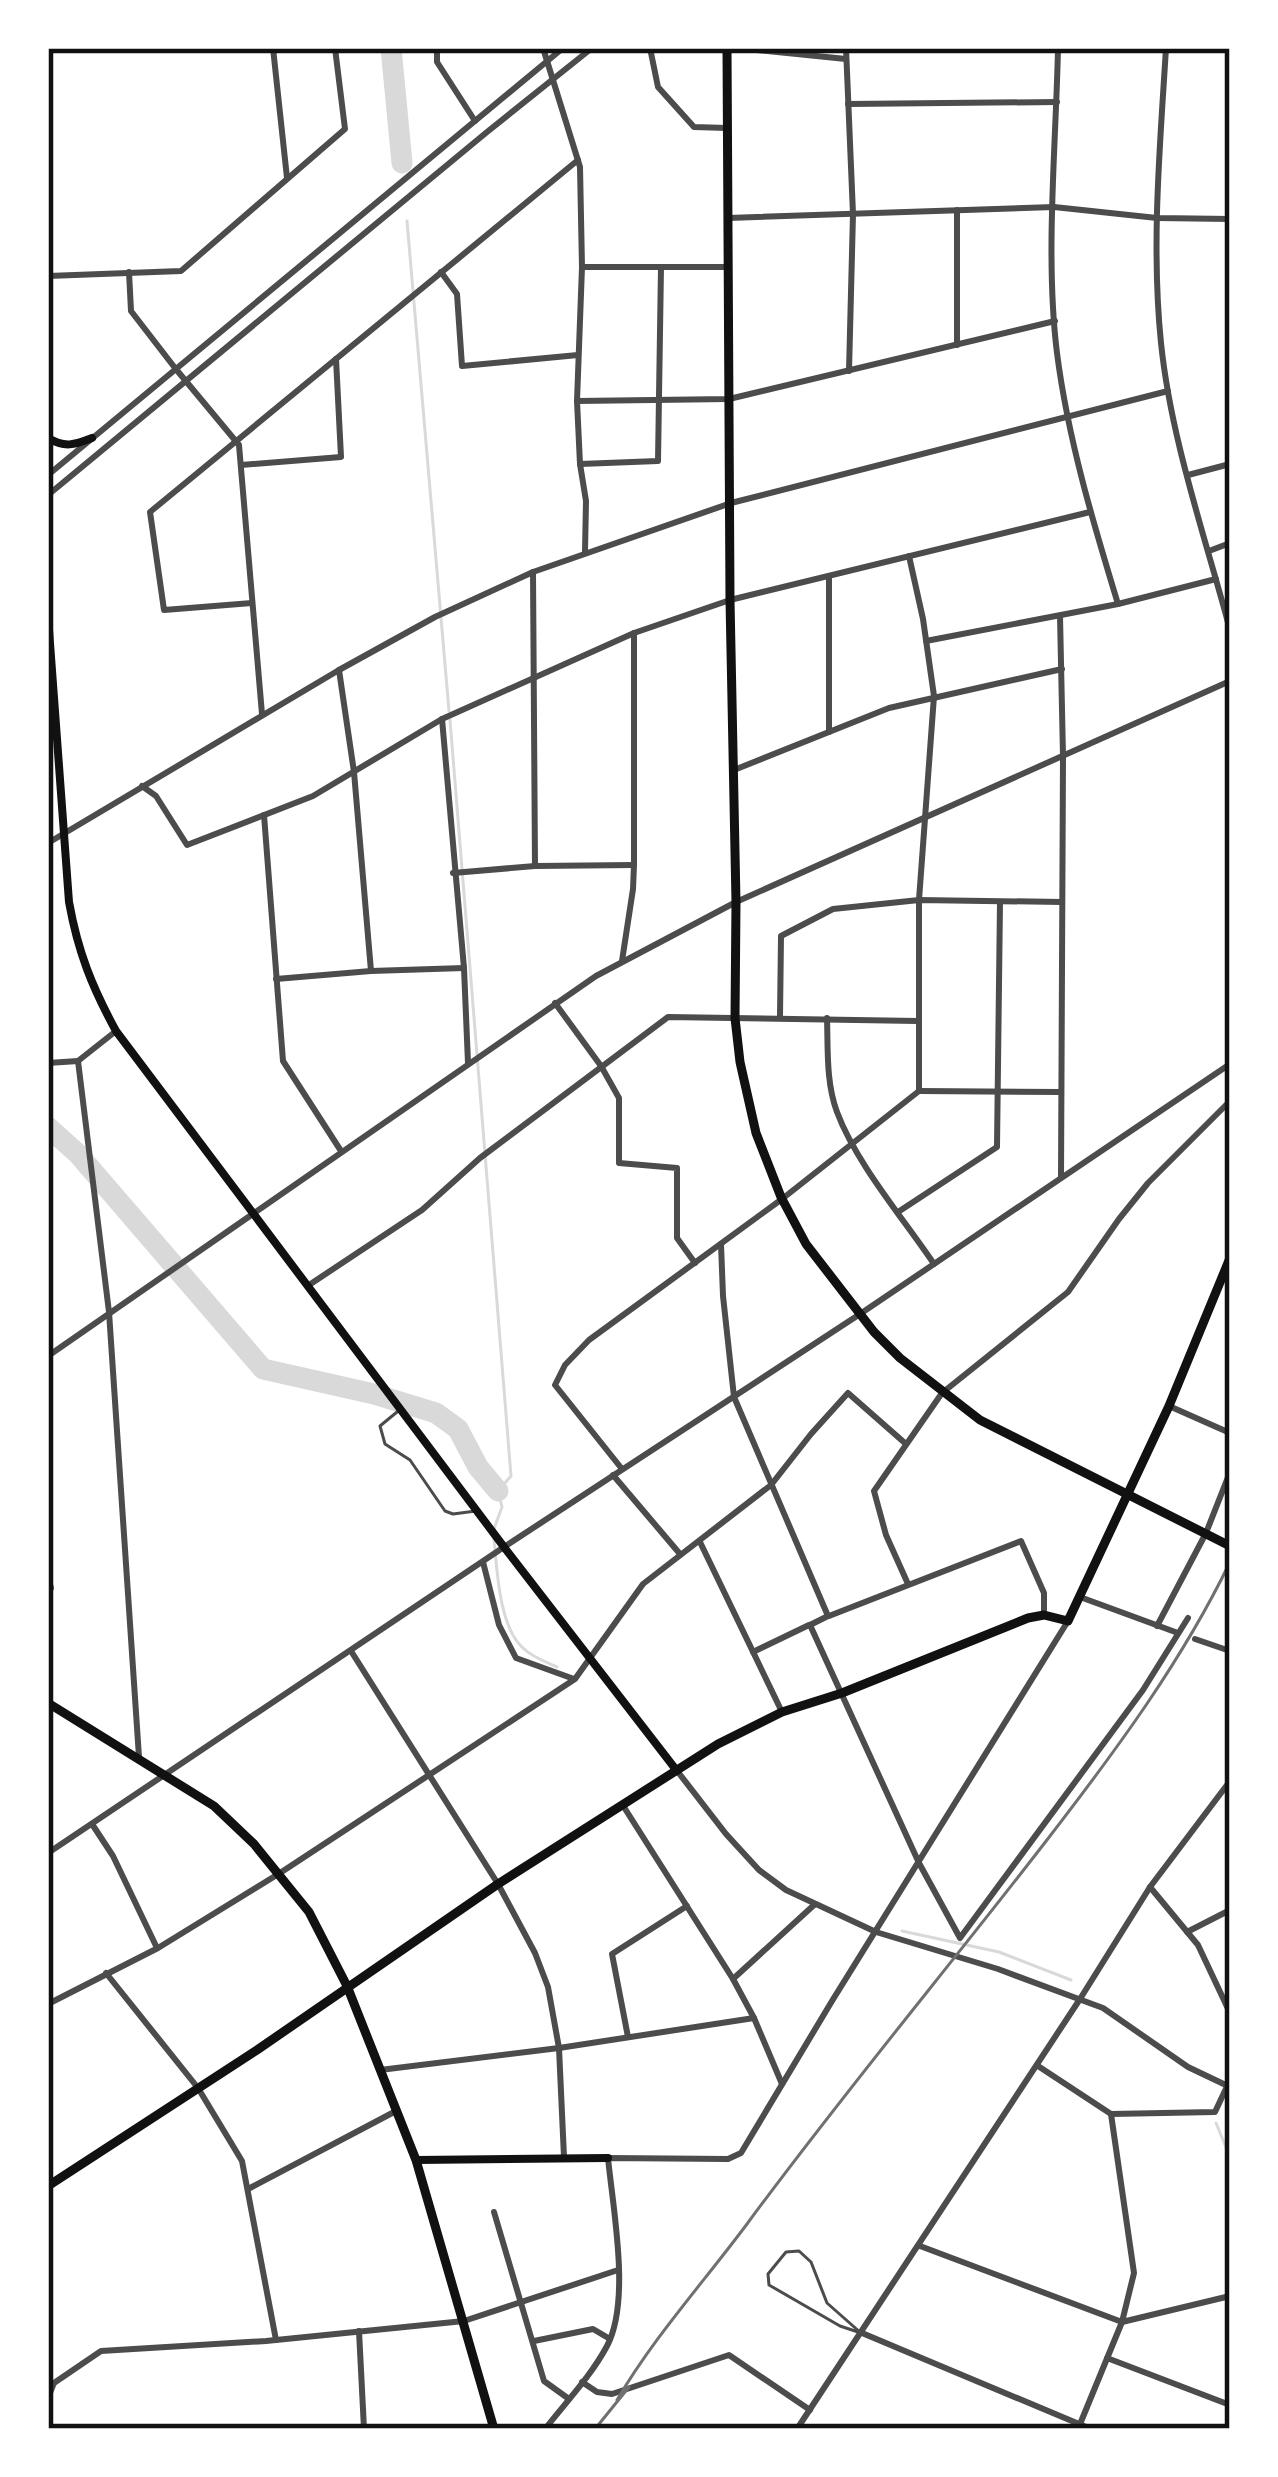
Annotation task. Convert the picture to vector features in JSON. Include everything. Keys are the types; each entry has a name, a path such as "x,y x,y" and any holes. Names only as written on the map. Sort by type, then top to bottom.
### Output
{"main road":[{"path":"727,48 735,1018 756,1132 806,1244 900,1358 980,1420 1230,1546"},
{"path":"48,438 62,446 92,438"},
{"path":"48,618 69,902 76,943 91,986 116,1031 678,1772"},
{"path":"48,2186 257,2050 499,1883 718,1744 782,1712 842,1693 1028,1618 1044,1615 1068,1621 1169,1406 1230,1258"},
{"path":"48,1703 214,1806 280,1873 309,1912 347,1986 416,2160 494,2429"},
{"path":"416,2160 608,2158"}],"street":[{"path":"273,48 287,178"},
{"path":"48,276 181,271 345,129 335,48"},
{"path":"437,48 437,62 475,122"},
{"path":"543,48 578,160 582,267 577,401 586,501 585,552"},
{"path":"48,475 563,48"},
{"path":"48,495 592,48"},
{"path":"650,48 658,87 694,128 728,128"},
{"path":"737,48 846,59"},
{"path":"846,48 853,214 849,371"},
{"path":"1058,48 1054,321 1067,416 1118,604"},
{"path":"1166,48 1157,299 1168,391 1230,630"},
{"path":"848,104 1057,102"},
{"path":"253,603 164,610 150,512 578,160"},
{"path":"728,218 1054,207 1157,218 1230,219"},
{"path":"957,345 958,210"},
{"path":"582,267 728,267"},
{"path":"580,464 658,461 662,267"},
{"path":"129,272 131,311 236,442 262,714"},
{"path":"441,272 458,294 462,366 578,355"},
{"path":"577,401 730,399 1054,321"},
{"path":"241,465 341,457 336,359"},
{"path":"48,843 338,670 435,616 533,572 731,503 1168,391"},
{"path":"1188,475 1230,464"},
{"path":"142,786 156,796 188,844 313,796 442,719 634,633 730,600 1090,512"},
{"path":"1209,551 1230,543"},
{"path":"909,556 934,696 920,900 919,1091"},
{"path":"533,572 536,866"},
{"path":"829,576 829,732"},
{"path":"926,641 1118,604 1216,579"},
{"path":"1060,616 1060,1178"},
{"path":"622,961 634,865 634,633"},
{"path":"734,770 889,708 1062,669"},
{"path":"338,670 354,772 371,971"},
{"path":"48,1356 622,961 736,902 1230,681"},
{"path":"442,719 464,968 467,1064"},
{"path":"48,752 60,753"},
{"path":"264,815 283,1061 341,1151"},
{"path":"454,873 634,865"},
{"path":"780,1017 781,936 833,909 920,900 1062,902"},
{"path":"898,1212 997,1147 1000,901"},
{"path":"277,979 464,968"},
{"path":"555,1003 602,1066 619,1098 619,1163 677,1168 677,1238 695,1263"},
{"path":"309,1285 422,1210 480,1158 668,1017 918,1021"},
{"path":"827,1018 828,1071 836,1109 852,1144 934,1264"},
{"path":"48,1041 48,1063 77,1061 116,1031"},
{"path":"77,1061 110,1312 139,1757"},
{"path":"48,1853 1230,1064"},
{"path":"622,1469 555,1385 565,1365 589,1340 782,1199 919,1091 1060,1092"},
{"path":"908,1584 886,1535 874,1491 942,1393 1068,1292 1148,1184 1230,1101"},
{"path":"721,1244 734,1397 828,1616"},
{"path":"48,2004 158,1948 280,1873 575,1679 643,1584 771,1485 848,1394 906,1444"},
{"path":"1169,1406 1230,1433"},
{"path":"1157,1627 1206,1533 1230,1472"},
{"path":"613,1475 680,1554"},
{"path":"700,1540 782,1712"},
{"path":"753,1652 828,1616 1021,1541 1044,1593 1044,1615"},
{"path":"483,1562 499,1625 516,1658 575,1679"},
{"path":"48,1576 51,1588"},
{"path":"1080,1597 1178,1634"},
{"path":"810,1625 919,1863 960,1938 1142,1690 1188,1618"},
{"path":"545,2429 610,2339 618,2311 608,2158 728,2159 741,2153 1068,1621"},
{"path":"1195,1639 1230,1651"},
{"path":"351,1651 499,1883 535,1953 548,1987 559,2048 564,2157"},
{"path":"678,1772 726,1834 759,1870 786,1890 876,1933 998,1969 1103,2008 1188,2067 1229,2085 1215,2112 1112,2114 1038,2066"},
{"path":"797,2429 1038,2066 1150,1887 1230,1780"},
{"path":"622,1804 733,1979 782,2084"},
{"path":"92,1824 158,1948"},
{"path":"1150,1887 1198,1945 1230,2013"},
{"path":"733,1979 814,1905"},
{"path":"628,2037 612,1954 687,1906"},
{"path":"1187,1932 1230,1910"},
{"path":"106,1972 198,2088 242,2161 276,2340"},
{"path":"380,2070 754,2018"},
{"path":"248,2189 396,2110"},
{"path":"1079,2427 1122,2322 1135,2273 1112,2114"},
{"path":"494,2212 544,2380 569,2399"},
{"path":"920,2246 1122,2322 1230,2296"},
{"path":"50,2429 54,2383 101,2351 276,2340 464,2320 618,2270"},
{"path":"533,2341 593,2329 610,2339"},
{"path":"359,2331 364,2429"},
{"path":"861,2333 1091,2429"},
{"path":"583,2382 597,2392 612,2394 728,2355 810,2410"},
{"path":"1107,2358 1230,2405"}],"lane":[{"path":"402,1409 380,1426 386,1444 410,1460 446,1511 477,1511"},
{"path":"799,2251 811,2262 827,2303 861,2333 840,2326 769,2284 768,2274 786,2252 799,2251"}],"waterway":[{"path":"391,48 402,163"},
{"path":"407,221 449,711"},
{"path":"450,720 511,1476 498,1491 502,1507 494,1529"},
{"path":"48,1127 78,1154 263,1369 436,1413 458,1429 478,1467 498,1491"},
{"path":"494,1539 501,1597 515,1639 557,1667"},
{"path":"902,1931 999,1952 1071,1980"},
{"path":"1216,2123 1230,2157"}],"railway":[{"path":"617,2400 679,2310 1100,1770 1170,1669 1230,1562"},
{"path":"595,2429 629,2387"}]}
